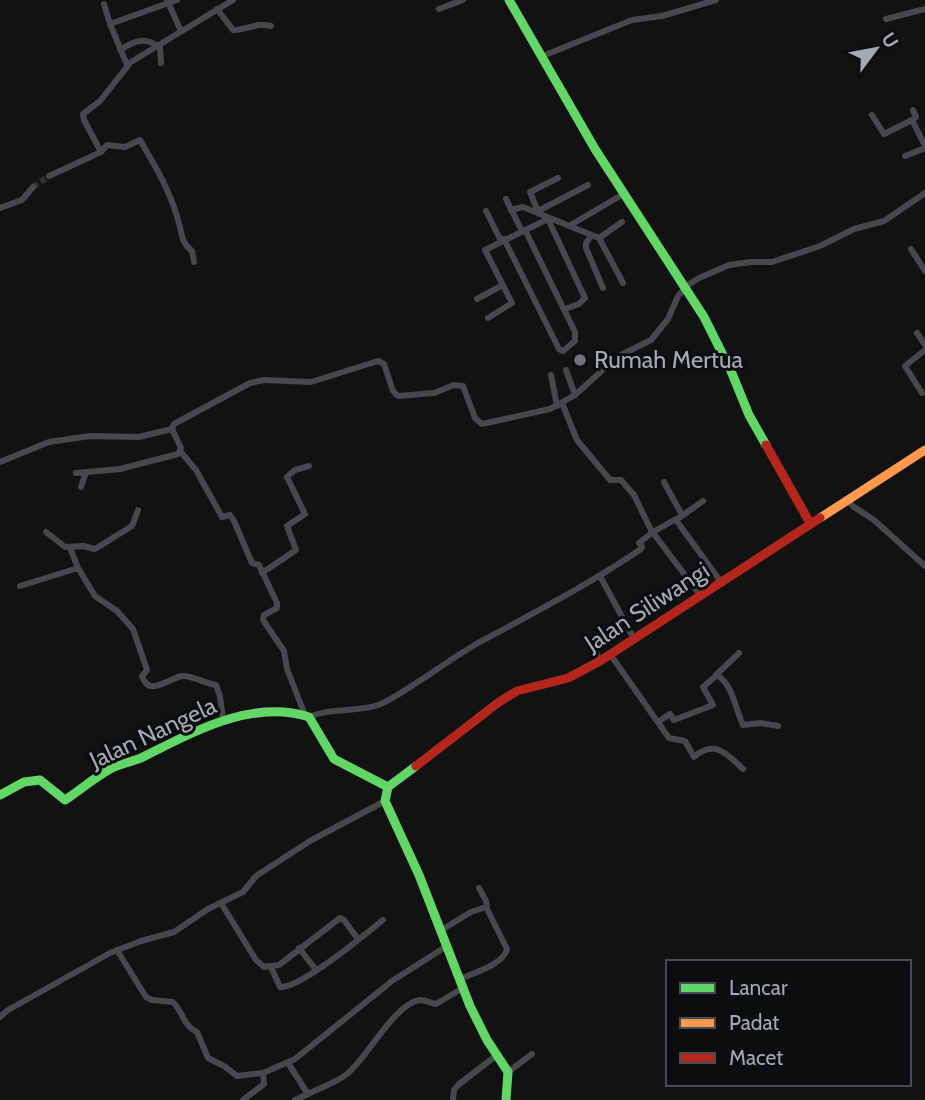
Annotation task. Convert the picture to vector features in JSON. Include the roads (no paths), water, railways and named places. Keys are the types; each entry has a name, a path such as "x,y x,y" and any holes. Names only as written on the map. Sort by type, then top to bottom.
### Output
{"main road":[{"path":"511,0 562,88"},
{"path":"511,0 625,193 686,286 717,341 761,439 811,522"},
{"name":"Jalan Siliwangi","path":"388,787 505,698 528,686 568,678 600,661 925,450"},
{"name":"Jalan Nangela","path":"0,795 35,779 63,799 67,799 112,768 137,760 194,730 260,712 293,712 307,716"},
{"path":"307,716 334,759 388,787 385,801 419,875 470,1006 508,1072 506,1100"}],"street":[{"path":"110,24 177,0"},
{"path":"101,152 83,114 100,101 127,65 233,0"},
{"path":"439,9 451,2 463,0"},
{"path":"545,55 632,20 662,16 716,0"},
{"path":"167,2 181,31"},
{"path":"104,4 127,65"},
{"path":"217,9 233,30 260,24 271,26"},
{"path":"886,19 925,9"},
{"path":"120,50 139,40 147,40 158,45 161,63"},
{"path":"872,115 884,134 916,117 913,110"},
{"path":"905,156 925,147 912,120"},
{"path":"48,176 101,152 107,145 125,147 140,140 172,197 182,240 192,251 194,262"},
{"path":"538,212 530,192 558,178"},
{"path":"538,212 588,185"},
{"path":"0,208 22,200 33,187"},
{"path":"569,226 625,193"},
{"path":"703,501 653,531 639,543 641,549 600,576 477,644 387,701 367,708 307,716 286,669 285,654 263,620 263,616 278,605 258,565 252,563 231,516 222,517 196,470 180,451 172,429 174,424 250,383 264,380 311,382 379,361 384,364 393,391 398,396 433,393 454,385 463,386 475,418 482,424 519,417 560,404 575,395 617,358 644,345 659,332 686,286 729,265 772,262 820,246 854,229 891,218 925,193"},
{"path":"486,211 559,349 563,351 575,341 575,332 506,199"},
{"path":"511,209 523,207 595,237 623,283"},
{"path":"488,318 512,306 485,252 487,247 548,219"},
{"path":"548,219 585,298 579,304 565,309"},
{"path":"603,288 586,243 622,222"},
{"path":"911,249 925,271"},
{"path":"477,299 502,286"},
{"path":"917,333 925,345"},
{"path":"924,395 905,366 925,351"},
{"path":"566,370 575,395"},
{"path":"551,375 560,404 575,437 587,455 610,480 621,480 634,495 653,531 700,596"},
{"path":"0,462 48,442 90,436 139,437 172,429"},
{"path":"76,473 149,463 180,451"},
{"path":"262,573 295,551 287,526 304,515 287,477 295,470 309,466"},
{"path":"81,487 86,472"},
{"path":"664,482 679,517 720,582"},
{"path":"847,500 925,565"},
{"path":"46,532 60,544 70,548 83,546 95,549 132,526 138,510"},
{"path":"70,548 78,568 95,596 117,611 133,629 148,670 142,676 144,681 149,686 156,687 184,676 216,685 223,720"},
{"path":"277,562 282,569"},
{"path":"20,586 78,568"},
{"path":"600,576 634,639"},
{"path":"586,641 591,642 600,661"},
{"path":"658,722 670,714 674,720 713,705 704,687 739,653"},
{"path":"610,654 669,738 685,741 694,757 704,750 714,748 725,753 743,769"},
{"path":"716,675 722,678 732,693 743,725 761,723 778,726"},
{"path":"0,1017 19,1003 117,950 141,940 174,932 243,892 256,876 282,859 385,801"},
{"path":"295,1100 347,1074 362,1060 389,1023 414,1002 421,1000 436,1004 461,983 495,964 506,954 507,949 501,933 479,887"},
{"path":"221,903 258,964 264,967 279,965 340,918 358,939"},
{"path":"440,931 471,912 482,907 487,908"},
{"path":"271,967 282,988 288,987 316,970 383,920"},
{"path":"117,950 148,999 172,1001 180,1009 188,1028 197,1032 209,1060 224,1066 237,1076 263,1073 288,1063 392,981 447,946"},
{"path":"299,948 316,970"},
{"path":"508,1072 532,1054"},
{"path":"453,1100 454,1090 458,1085 497,1055"},
{"path":"288,1063 308,1094"},
{"path":"243,1100 264,1084 263,1073"}],"tunnel":[{"path":"33,187 49,176"}],"place":[{"name":"Rumah Mertua","path":"580,360"}]}
